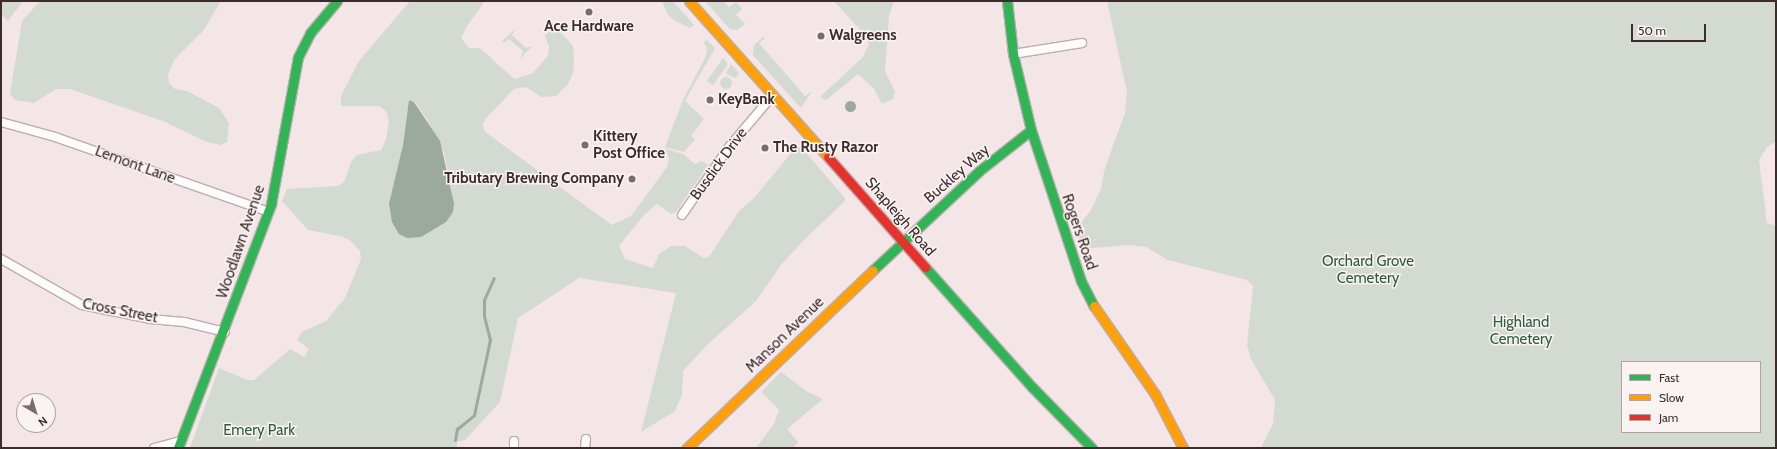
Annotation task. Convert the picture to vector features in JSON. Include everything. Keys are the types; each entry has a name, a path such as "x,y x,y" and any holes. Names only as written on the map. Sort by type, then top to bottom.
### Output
{"street":[{"name":"Woodlawn Avenue","path":"179,444 224,332 269,212 298,57 310,33 337,1"},
{"name":"Shapleigh Road","path":"689,1 1048,404 1092,448"},
{"name":"Rogers Road","path":"1007,1 1013,54 1030,130 1089,298 1099,317 1154,394 1183,448"},
{"path":"1013,54 1082,43"},
{"name":"Busdick Drive","path":"682,216 729,147 773,95"},
{"name":"Lemont Lane","path":"1,122 55,137 269,212"},
{"name":"Buckley Way","path":"903,242 979,171 1030,130"},
{"name":"Manson Avenue","path":"687,448 903,242"},
{"name":"Cross Street","path":"1,259 82,305 138,317 184,322 224,332"},
{"path":"585,448 586,439"},
{"path":"154,448 179,444"}],"green space":[{"path":"1,1 23,1 8,21 1,14"},
{"path":"40,1 221,1 203,31 174,60 168,75 169,83 175,89 187,91 219,108 229,123 227,142 221,145 207,142 163,121 70,89 56,89 34,103 15,100 10,94 22,21"},
{"name":"Emery Park","path":"410,1 485,1 467,26 461,38 469,48 480,48 514,79 533,73 548,56 549,47 545,36 549,32 560,32 573,46 573,73 568,84 556,96 541,97 526,87 514,89 483,123 484,131 612,225 631,216 667,167 669,158 666,149 683,154 695,164 701,161 708,165 676,212 671,214 657,204 643,216 619,246 625,259 653,268 659,254 671,246 685,246 704,258 709,257 739,211 754,198 796,147 801,147 845,198 845,201 804,240 781,265 756,301 707,345 683,371 682,395 675,411 641,432 676,293 579,278 518,318 500,402 465,440 448,444 457,442 457,448 190,448 219,368 247,380 254,380 290,349 304,357 309,349 297,340 302,332 326,321 345,298 361,259 360,251 351,241 340,236 308,230 282,201 287,189 338,186 344,182 351,162 357,155 381,150 386,140 389,121 386,111 379,106 341,106 341,96 359,61","holes":["409,100 415,102 426,118 444,153 454,203 403,145"]},
{"path":"662,1 673,1 694,25 690,28 675,21 668,15"},
{"path":"705,1 724,1 729,7 736,2 742,9 736,15 745,24 737,30 730,29"},
{"path":"834,1 894,1 889,16 885,71 895,92 893,99 882,104 874,89 858,74 826,100 820,97 863,57 869,44 865,35"},
{"path":"1107,1 1776,1 1776,141 1767,147 1759,160 1767,223 1776,226 1776,448 1261,448 1273,424 1275,400 1251,359 1247,345 1253,286 1247,280 1168,260 1146,247 1128,245 1082,249 1076,229 1091,210 1101,189 1105,168 1125,113 1127,92"},
{"path":"516,28 512,35 526,48 532,46 520,59 523,51 509,39 504,43 502,41"},
{"path":"763,37 765,38 759,43 805,96 812,91 801,108 753,55 754,45"},
{"path":"706,39 715,48 685,101 704,119 691,136 695,139 684,152 665,147 683,100 706,56 707,48 704,43"},
{"path":"723,58 728,64 713,85 707,81"},
{"path":"731,64 739,73 735,78 726,73"},
{"path":"724,77 728,77 732,83 728,89 724,89 720,85 720,81"},
{"path":"781,372 808,392 823,399 787,429 798,442 793,448 756,448 774,424 779,410 761,392"}],"shaded area":[{"path":"409,100 414,102 440,141 454,203 453,212 446,222 421,237 407,238 399,234 392,222 389,204 403,145"},
{"path":"850,100 854,102 856,106 854,110 850,112 846,110 844,106 846,102"}],"waterway":[{"path":"455,440 457,429 474,415 490,340 484,316 484,300 494,278"}],"traffic: fast":[{"path":"178,448 271,204 298,57 310,33 337,1"},
{"path":"1007,1 1013,54 1031,130 1081,281 1094,306"},
{"path":"873,270 979,171 1031,130"},
{"path":"925,267 1032,387 1092,448"}],"traffic: slow":[{"path":"689,1 828,157"},
{"path":"687,448 873,270"},
{"path":"1094,306 1155,394 1183,448"}],"traffic: jam":[{"path":"828,157 925,267"}],"place":[{"name":"Ace Hardware","path":"589,12"},
{"name":"Walgreens","path":"821,36"},
{"name":"KeyBank","path":"710,100"},
{"name":"Kittery Post Office","path":"585,145"},
{"name":"The Rusty Razor","path":"765,148"},
{"name":"Tributary Brewing Company","path":"632,179"}],"park label":[{"name":"Orchard Grove Cemetery","path":"1368,270"},
{"name":"Highland Cemetery","path":"1521,330"}]}
